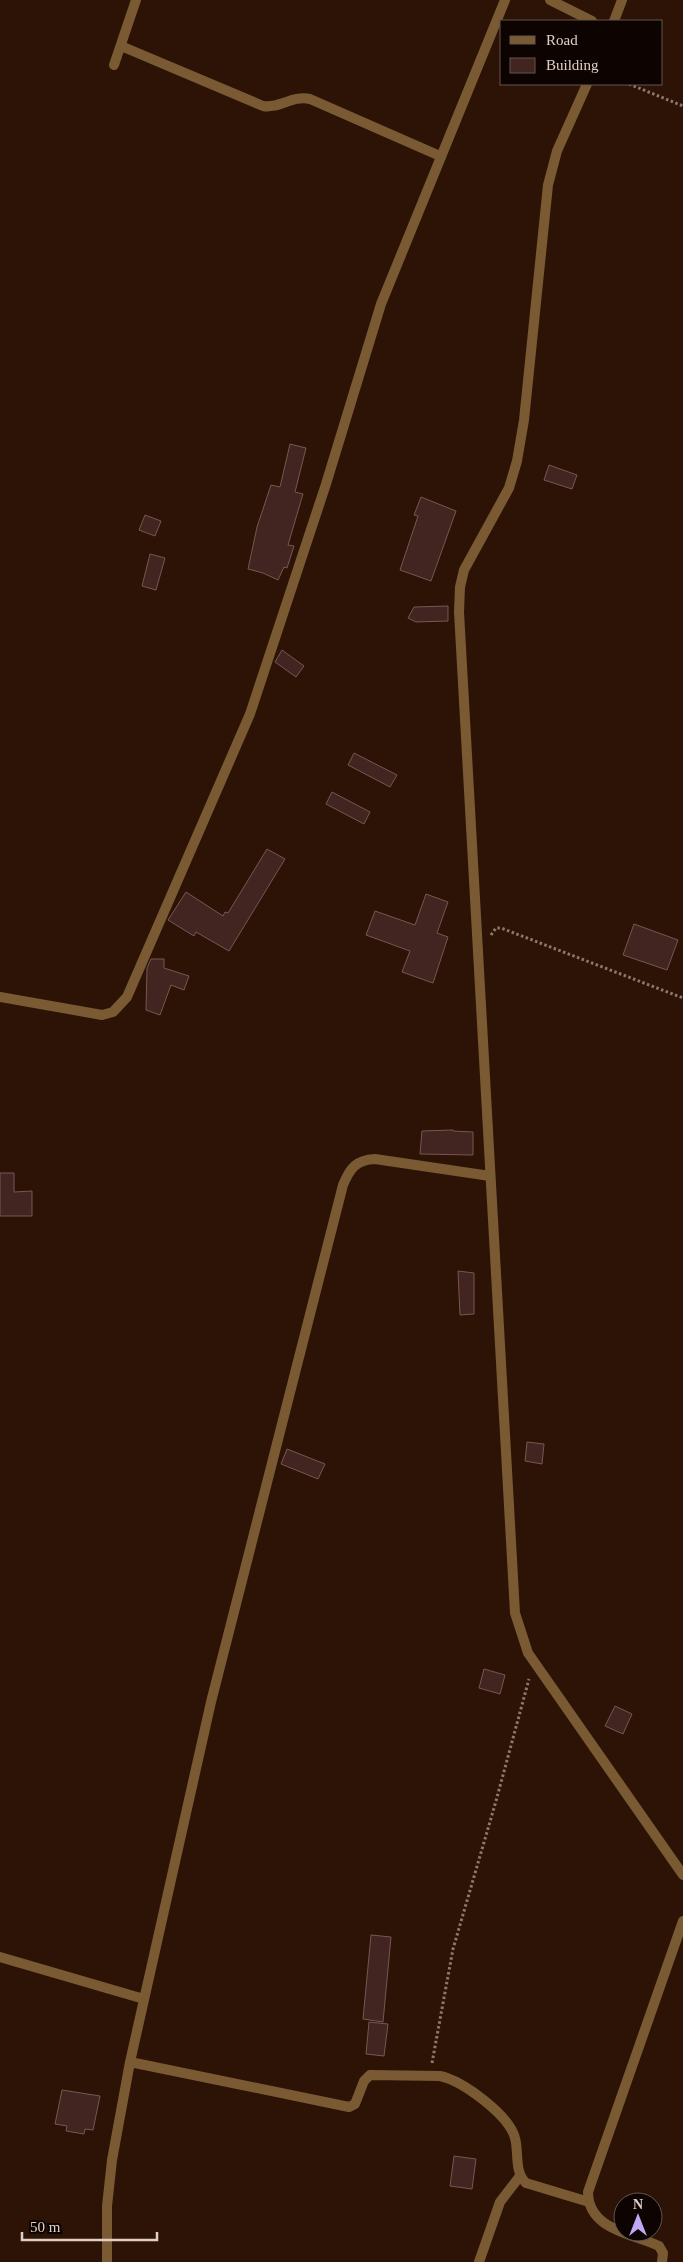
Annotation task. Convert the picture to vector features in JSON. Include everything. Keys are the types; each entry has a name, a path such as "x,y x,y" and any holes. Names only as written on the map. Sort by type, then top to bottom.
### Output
{"street":[{"path":"114,65 136,0"},
{"path":"0,997 102,1015 113,1012 127,997 250,714 291,592 380,309 440,156 505,0"},
{"path":"550,0 590,20"},
{"path":"614,20 622,0"},
{"path":"121,46 263,106 270,107 302,97 310,98 440,156"},
{"path":"587,85 557,151 548,185 524,420 517,461 509,488 464,570 460,586 460,622 515,1614 520,1632 534,1661 683,1875"},
{"path":"106,2262 107,2206 112,2160 130,2062 211,1702 343,1184 349,1170 355,1163 375,1159 490,1176"},
{"path":"662,2262 663,2253 659,2246 607,2225 599,2219 589,2202 589,2188 683,1921"},
{"path":"0,1957 144,1999"},
{"path":"130,2062 349,2107 355,2104 364,2081 370,2075 450,2078 458,2082 509,2124 515,2138 520,2176 526,2183 589,2202"},
{"path":"479,2262 500,2202 520,2176"}],"path":[{"path":"631,85 683,106"},
{"path":"478,936 491,935 496,928 501,928 683,998"},
{"path":"430,2076 453,1948 534,1661"}],"building":[{"path":"290,444 306,448 295,492 303,494 288,545 294,546 287,568 284,567 278,580 248,569 257,527 271,485 280,487"},
{"path":"549,465 577,475 572,489 544,480"},
{"path":"421,497 456,511 431,581 400,570 418,516 414,515"},
{"path":"145,515 161,521 155,536 139,530"},
{"path":"150,554 165,558 156,590 142,586"},
{"path":"448,606 448,621 416,622 408,618 414,607"},
{"path":"282,650 304,666 296,677 275,662"},
{"path":"354,753 397,775 390,787 348,765"},
{"path":"332,792 370,812 364,824 326,804"},
{"path":"267,849 285,859 229,951 196,932 194,936 168,920 186,892 223,916 225,912 228,913"},
{"path":"426,894 448,902 437,933 448,937 433,983 402,972 410,951 366,935 375,911 415,925"},
{"path":"634,924 678,940 667,970 623,955"},
{"path":"151,959 164,959 164,968 189,976 184,990 171,985 160,1015 146,1010 147,968"},
{"path":"453,1130 473,1132 473,1155 420,1154 422,1131"},
{"path":"0,1173 14,1173 14,1192 32,1191 32,1216 0,1216"},
{"path":"458,1271 474,1273 474,1314 460,1315"},
{"path":"527,1442 544,1444 542,1464 525,1461"},
{"path":"287,1449 325,1464 318,1479 281,1464"},
{"path":"484,1669 505,1675 500,1694 479,1688"},
{"path":"615,1706 632,1714 623,1734 605,1726"},
{"path":"371,1935 391,1937 383,2022 363,2019"},
{"path":"369,2022 388,2024 384,2056 366,2054"},
{"path":"62,2090 100,2096 93,2130 85,2129 84,2134 66,2131 67,2126 55,2124"},
{"path":"454,2156 476,2159 472,2189 450,2186"}]}
